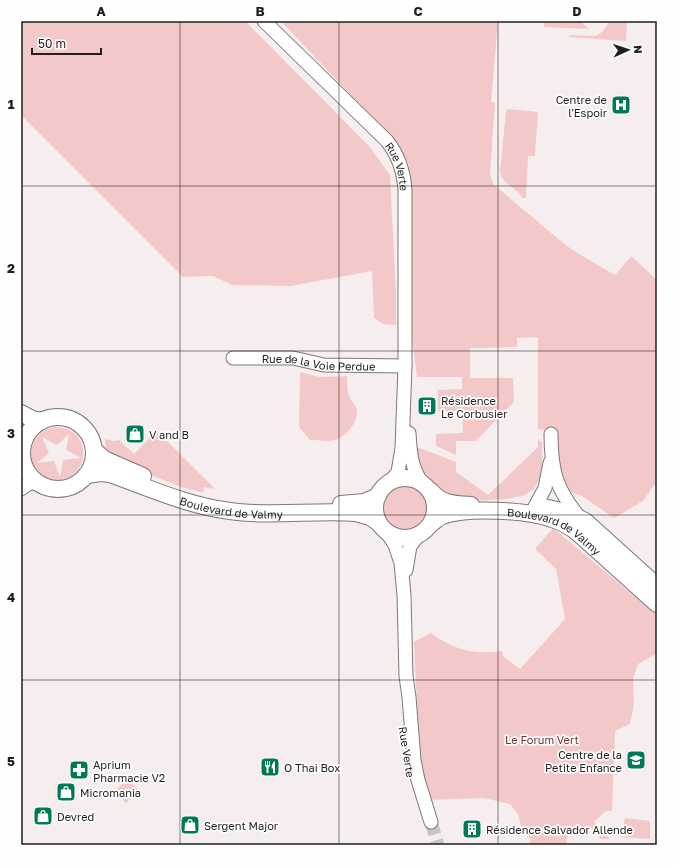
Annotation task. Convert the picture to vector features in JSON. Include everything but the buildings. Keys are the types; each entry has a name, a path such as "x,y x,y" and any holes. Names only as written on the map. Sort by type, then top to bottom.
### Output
{"main road":[{"path":"21,413 32,419 42,421"},
{"path":"58,417 74,421 86,432 92,442 94,450 92,463 87,475 76,485 61,489 46,488 36,482 27,472 22,448 29,431 42,421 58,417"},
{"name":"Boulevard de Valmy","path":"94,450 104,459 163,484 191,494 222,501 255,504 347,504 364,502 378,496"},
{"name":"Boulevard de Valmy","path":"87,475 100,473 110,474 191,503 221,510 242,512 356,513 370,517 382,527"},
{"path":"400,478 414,479 427,487 436,505 436,513 432,523 418,536 403,538 392,536 382,527 375,509 378,496 383,488 390,482 400,478"},
{"name":"Boulevard de Valmy","path":"427,487 434,496 441,501 455,504 566,512 581,518 657,586"},
{"name":"Boulevard de Valmy","path":"432,523 442,516 463,512 506,512 538,509 552,519 570,527 602,553 657,604"}],"street":[{"name":"Rue Verte","path":"264,21 386,141 393,149 401,163 405,180 405,366 401,455 398,472 390,482"},
{"name":"Rue de la Voie Perdue","path":"233,358 291,358 324,365 405,366"},
{"name":"Rue Verte","path":"405,366 411,454 414,469 427,487"},
{"path":"551,434 551,453 557,482 564,497 581,518"},
{"path":"538,509 551,453"},
{"path":"538,509 553,491 554,472"},
{"path":"21,489 28,484 36,482"},
{"name":"Rue Verte","path":"382,527 392,540 399,553 404,596 406,676 416,767 428,824"},
{"name":"Rue Verte","path":"404,596 408,553 410,546 418,536"}],"green space":[{"path":"21,21 245,21 369,146 390,175 396,294 396,325 383,324 374,318 372,271 291,286 232,285 213,276 183,277 21,115"},
{"path":"281,21 498,21 491,102 495,103 490,175 494,185 567,246 615,275 631,256 657,280 657,481 643,501 614,518 582,496 565,490 556,458 556,430 538,429 538,337 517,338 517,347 470,348 470,378 513,378 514,402 476,441 456,441 456,455 436,446 436,434 463,433 462,411 438,411 438,390 462,389 462,377 417,377 412,337 409,165 396,143"},
{"path":"544,21 580,21 589,29 544,27"},
{"path":"610,21 627,21 626,41 569,37 569,35 596,36 602,32"},
{"path":"508,109 538,112 535,156 528,156 526,198 522,198 504,180 500,172 506,111"},
{"path":"300,372 320,377 347,376 348,391 357,412 352,427 344,435 335,440 329,441 310,440 299,427"},
{"path":"54,427 67,429 76,435 82,444 83,454 81,464 75,473 66,479 54,480 45,477 36,470 31,461 30,454 34,442 37,437 48,429","holes":["69,434 66,450 81,458 63,460 60,477 54,461 37,463 49,453 42,437 57,445"]},
{"path":"158,432 215,489 204,487 203,493 178,486 106,457 105,439 114,441 119,440 134,454 154,434"},
{"path":"538,439 542,442 542,474 534,489 523,496 505,499 468,501 443,495 434,483 425,475 419,461 417,447 456,462 456,472 488,495 538,447"},
{"path":"401,483 411,483 424,490 431,503 431,513 424,526 411,533 401,533 392,529 385,522 381,513 381,503 385,494 392,487"},
{"name":"Le Forum Vert","path":"553,528 657,615 657,656 654,655 638,664 633,680 634,705 630,724 615,731 612,811 606,811 594,822 610,839 600,839 591,829 580,827 570,833 567,838 566,845 529,845 531,838 523,834 518,814 510,804 484,798 430,800 422,768 414,642 431,633 448,644 465,650 474,652 502,651 503,656 520,669 565,619 556,569 535,549"},
{"path":"127,779 139,790 126,803 115,791"},
{"path":"625,818 650,821 650,839 621,837"}],"tunnel":[{"path":"431,822 438,845"}],"place":[{"name":"Centre de l'Espoir","path":"621,105"},
{"name":"Résidence Le Corbusier","path":"427,406"},
{"name":"V and B","path":"135,434"},
{"name":"Centre de la Petite Enfance","path":"636,760"},
{"name":"O Thai Box","path":"270,767"},
{"name":"Aprium Pharmacie V2","path":"79,770"},
{"name":"Micromania","path":"66,792"},
{"name":"Devred","path":"43,816"},
{"name":"Sergent Major","path":"190,825"},
{"name":"Résidence Salvador Allende","path":"472,829"}]}
